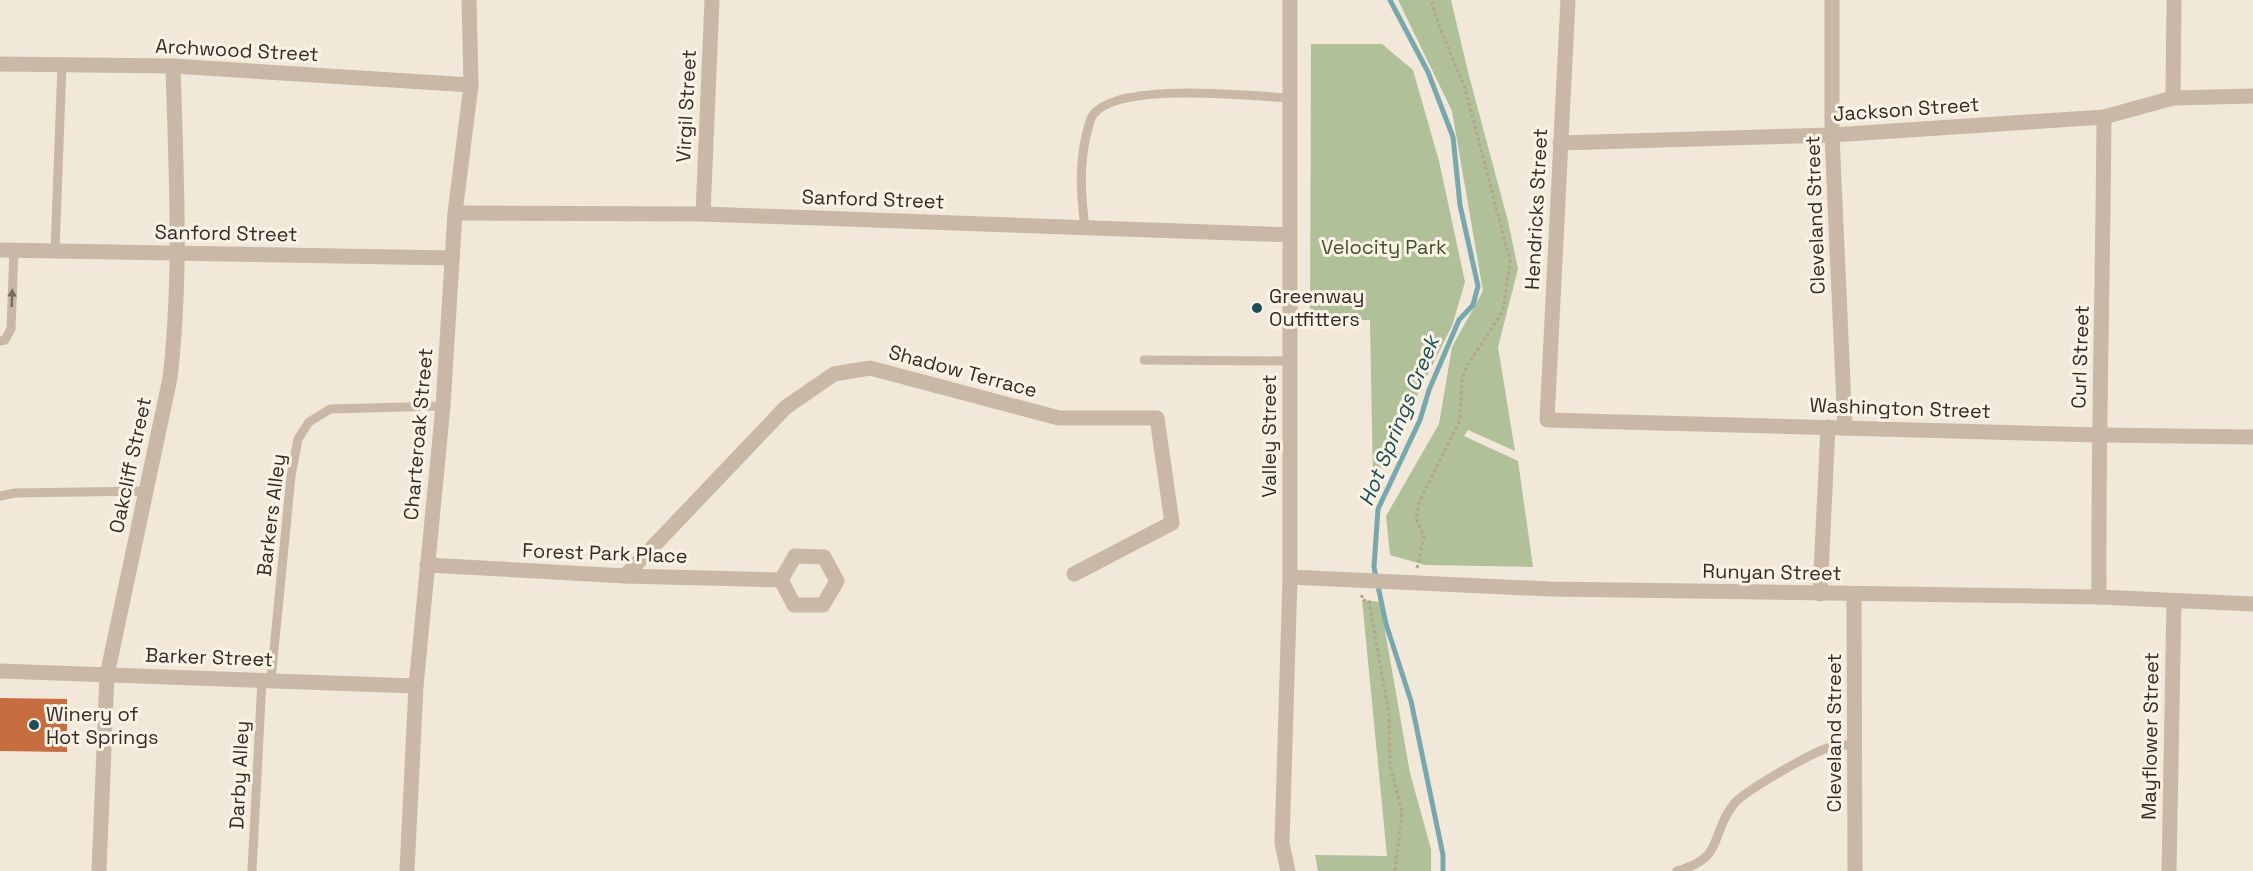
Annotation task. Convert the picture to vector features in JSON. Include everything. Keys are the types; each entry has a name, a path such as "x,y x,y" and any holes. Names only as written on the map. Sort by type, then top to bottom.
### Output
{"street":[{"name":"Charteroak Street","path":"407,871 416,686 443,406 455,213 471,85 469,0"},
{"name":"Virgil Street","path":"702,214 712,0"},
{"name":"Valley Street","path":"1288,871 1282,843 1290,578 1290,0"},
{"name":"Hendricks Street","path":"1547,420 1568,0"},
{"name":"Cleveland Street","path":"1832,0 1832,135 1845,428"},
{"path":"2173,98 2174,0"},
{"name":"Archwood Street","path":"0,64 173,66 471,85"},
{"name":"Oakcliff Street","path":"99,871 107,675 170,378 176,330 178,253 173,66"},
{"name":"Jackson Street","path":"1560,143 1832,135 2104,117 2173,98 2253,96"},
{"name":"Curl Street","path":"2099,597 2098,435 2103,277 2104,117"},
{"name":"Sanford Street","path":"455,213 702,214 1290,235"},
{"name":"Sanford Street","path":"7,250 452,258"},
{"name":"Shadow Terrace","path":"625,576 786,407 834,374 870,368 1059,418 1157,418 1172,523 1074,574"},
{"name":"Washington Street","path":"1547,420 2253,437"},
{"path":"1820,594 1828,427"},
{"name":"Forest Park Place","path":"427,565 625,576 781,580"},
{"name":"Runyan Street","path":"1290,578 1363,590 1391,582 1550,589 2099,597 2253,604"},
{"name":"Cleveland Street","path":"1854,595 1855,871"},
{"name":"Mayflower Street","path":"2169,871 2174,602"},
{"name":"Barker Street","path":"0,671 416,686"}],"lane":[{"path":"55,251 62,65"},
{"path":"1085,228 1080,179 1083,151 1093,114 1110,101 1168,93 1290,98"},
{"path":"0,341 5,340 11,329 7,250"},
{"path":"1144,360 1290,361"},
{"name":"Barkers Alley","path":"266,680 291,476 298,439 309,422 330,409 443,406"},
{"path":"0,496 15,493 146,491"},
{"name":"Darby Alley","path":"252,871 266,680"},
{"path":"1677,871 1704,861 1714,848 1722,823 1734,802 1785,769 1829,747 1855,744"}],"path":[{"path":"1407,568 1417,568 1424,536 1416,519 1419,503 1460,420 1462,379 1468,364 1503,311 1510,261 1465,88 1431,0"},
{"path":"1363,590 1362,600 1369,601 1389,714 1390,764 1402,812 1395,871"}],"green space":[{"path":"1398,0 1451,0 1508,221 1518,269 1498,347 1515,451 1468,430 1464,436 1518,461 1533,567 1425,565 1390,555 1386,516 1439,424 1452,347 1483,291 1452,111"},
{"name":"Velocity Park","path":"1311,44 1382,44 1413,70 1439,161 1465,282 1452,326 1373,483 1370,320 1310,320"},
{"path":"1362,600 1380,602 1410,773 1431,849 1431,871 1318,871 1315,855 1387,856"}],"building":[{"name":"Winery of Hot Springs","path":"0,698 67,699 67,752 0,751"}],"waterway":[{"name":"Hot Springs Creek","path":"1390,0 1428,72 1453,137 1460,205 1478,286 1473,305 1459,320 1429,390 1420,420 1378,509 1374,567 1386,624 1411,701 1443,855 1443,871"}],"place":[{"name":"Greenway Outfitters","path":"1257,308"},
{"name":"Winery of Hot Springs","path":"34,725"}]}
